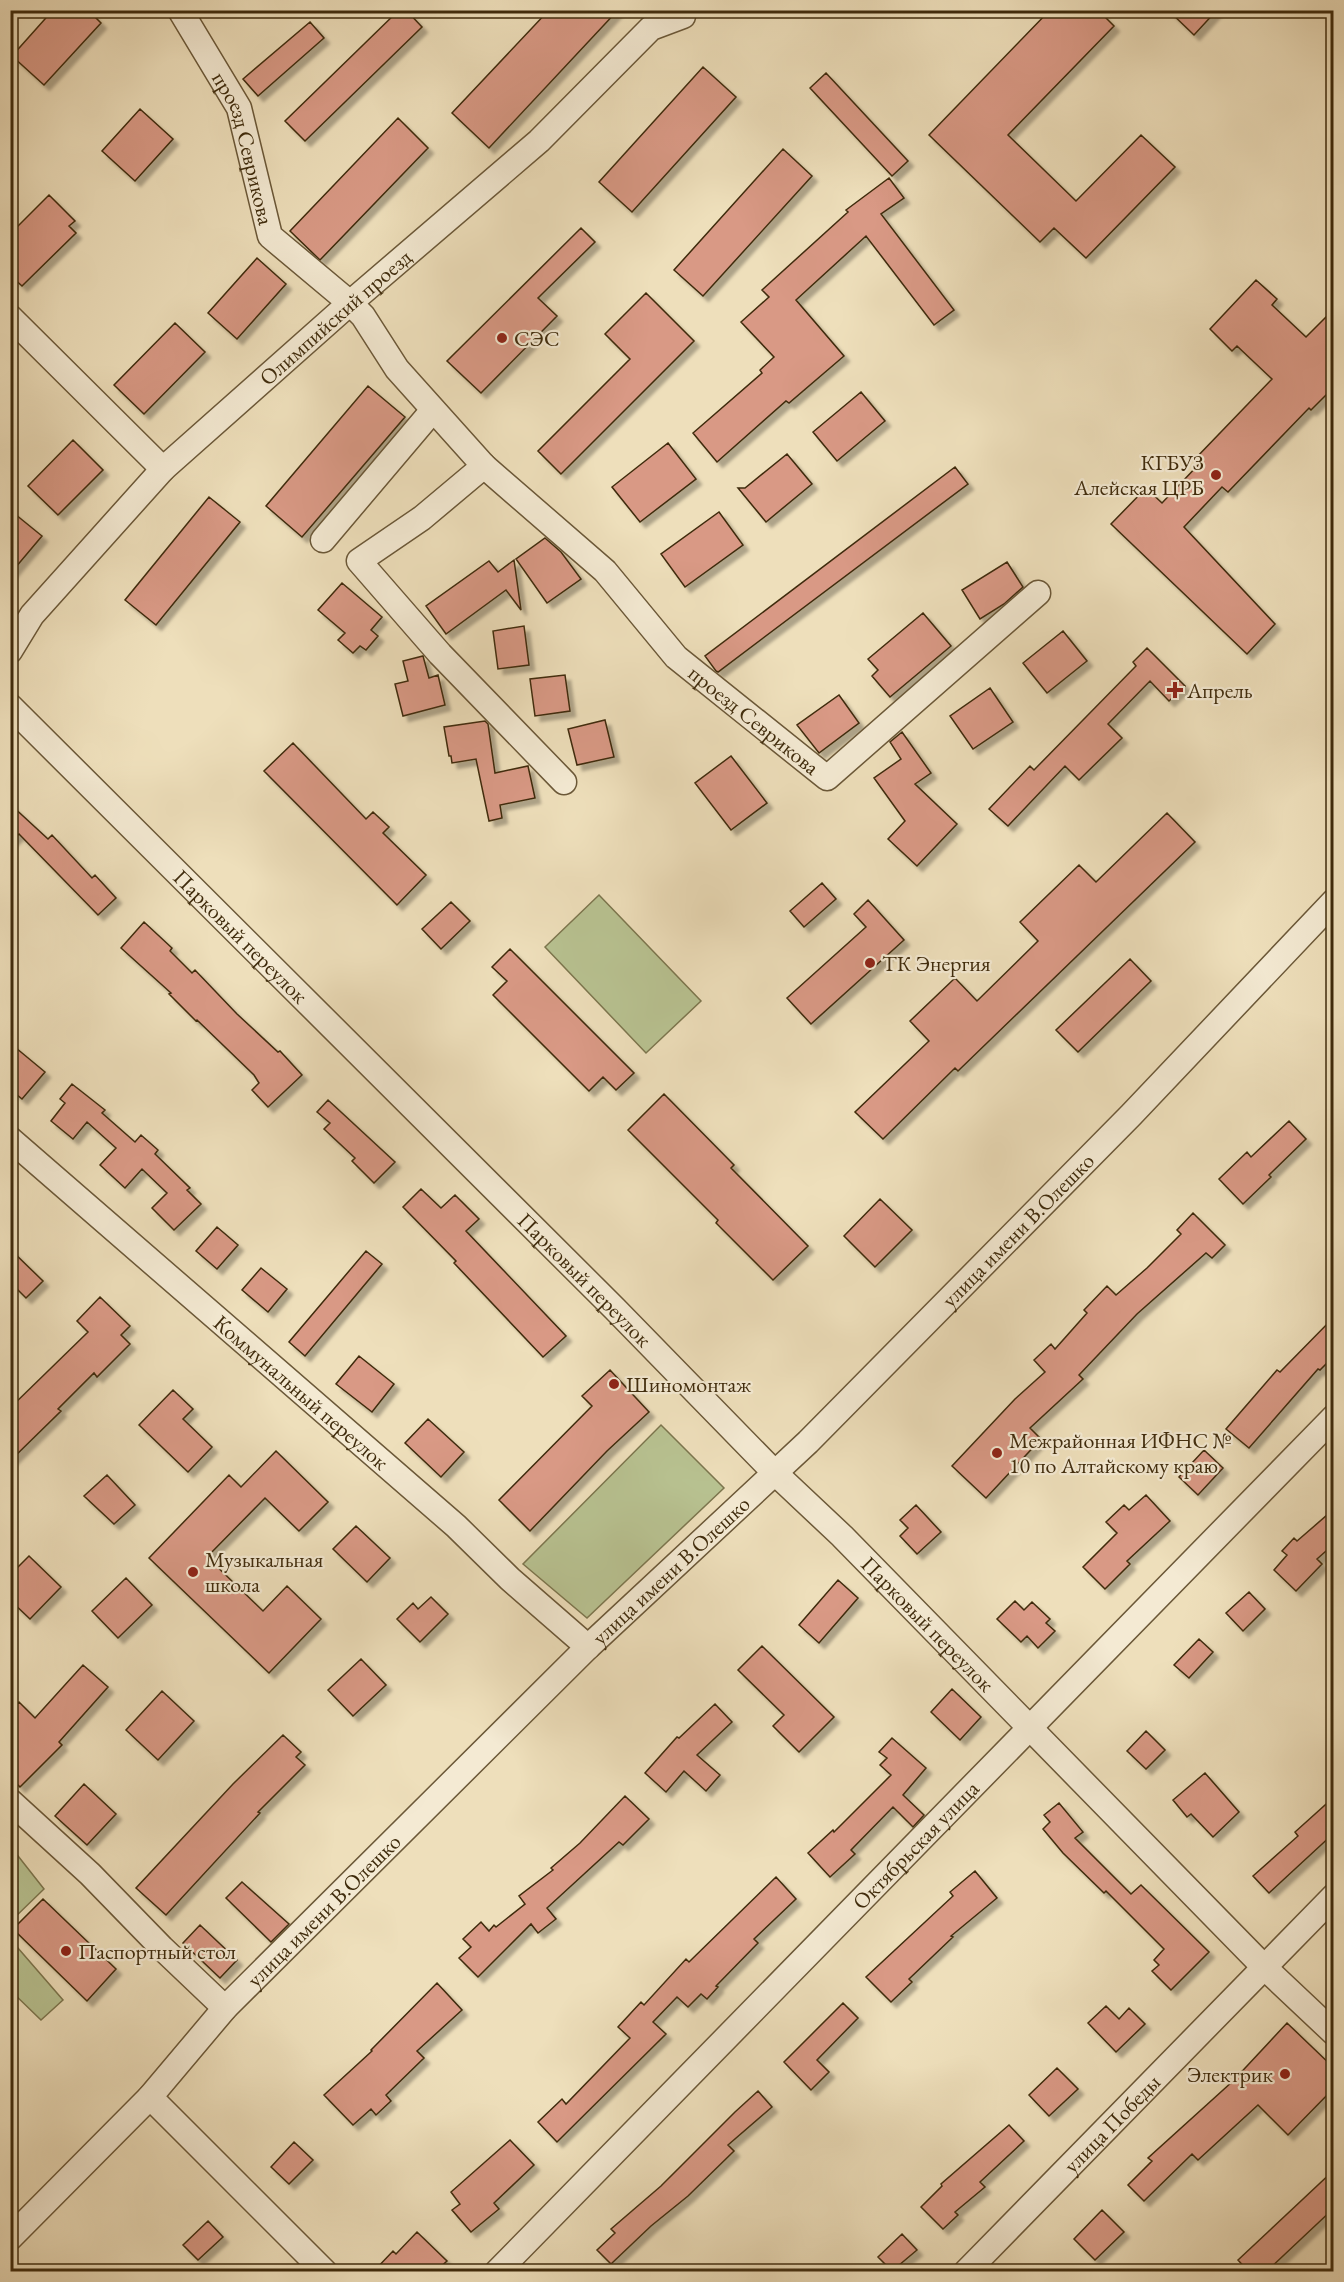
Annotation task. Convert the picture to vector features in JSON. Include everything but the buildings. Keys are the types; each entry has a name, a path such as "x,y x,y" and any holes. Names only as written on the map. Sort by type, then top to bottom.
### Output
{"street":[{"name":"проезд Севрикова","path":"180,10 239,108 270,236 363,316 397,369 484,466 605,571 676,657 827,778 1038,593"},
{"name":"Олимпийский проезд","path":"10,651 32,615 163,469 350,303 539,141 651,28 683,16 684,10"},
{"path":"10,317 163,469"},
{"path":"323,540 433,410"},
{"path":"484,466 422,518 359,561 440,654 564,782"},
{"name":"Парковый переулок","path":"10,706 615,1309 774,1472 842,1536 1264,1967 1334,2033"},
{"name":"улица имени В.Олешко","path":"10,2238 150,2097 225,2008 588,1647 808,1442 1131,1116 1334,901"},
{"name":"Коммунальный переулок","path":"10,1139 456,1526 510,1579 588,1647"},
{"name":"Октябрьская улица","path":"497,2271 1334,1417"},
{"path":"10,1802 90,1874 225,2008"},
{"name":"улица Победы","path":"966,2271 1334,1896"},
{"path":"150,2097 325,2271"}],"green space":[{"path":"599,895 701,1001 646,1053 545,947"},
{"path":"661,1425 724,1488 587,1618 523,1564"},
{"path":"11,1847 44,1889 11,1921"},
{"path":"11,1940 63,2000 41,2020 11,1991"}],"place":[{"name":"СЭС","path":"502,338"},
{"name":"КГБУЗ Алейская ЦРБ","path":"1216,475"},
{"name":"Апрель","path":"1175,690"},
{"name":"ТК Энергия","path":"870,963"},
{"name":"Шиномонтаж","path":"614,1384"},
{"name":"Межрайонная ИФНС № 10 по Алтайскому краю","path":"997,1453"},
{"name":"Музыкальная школа","path":"193,1572"},
{"name":"Паспортный стол","path":"66,1951"},
{"name":"Электрик","path":"1285,2074"}]}
